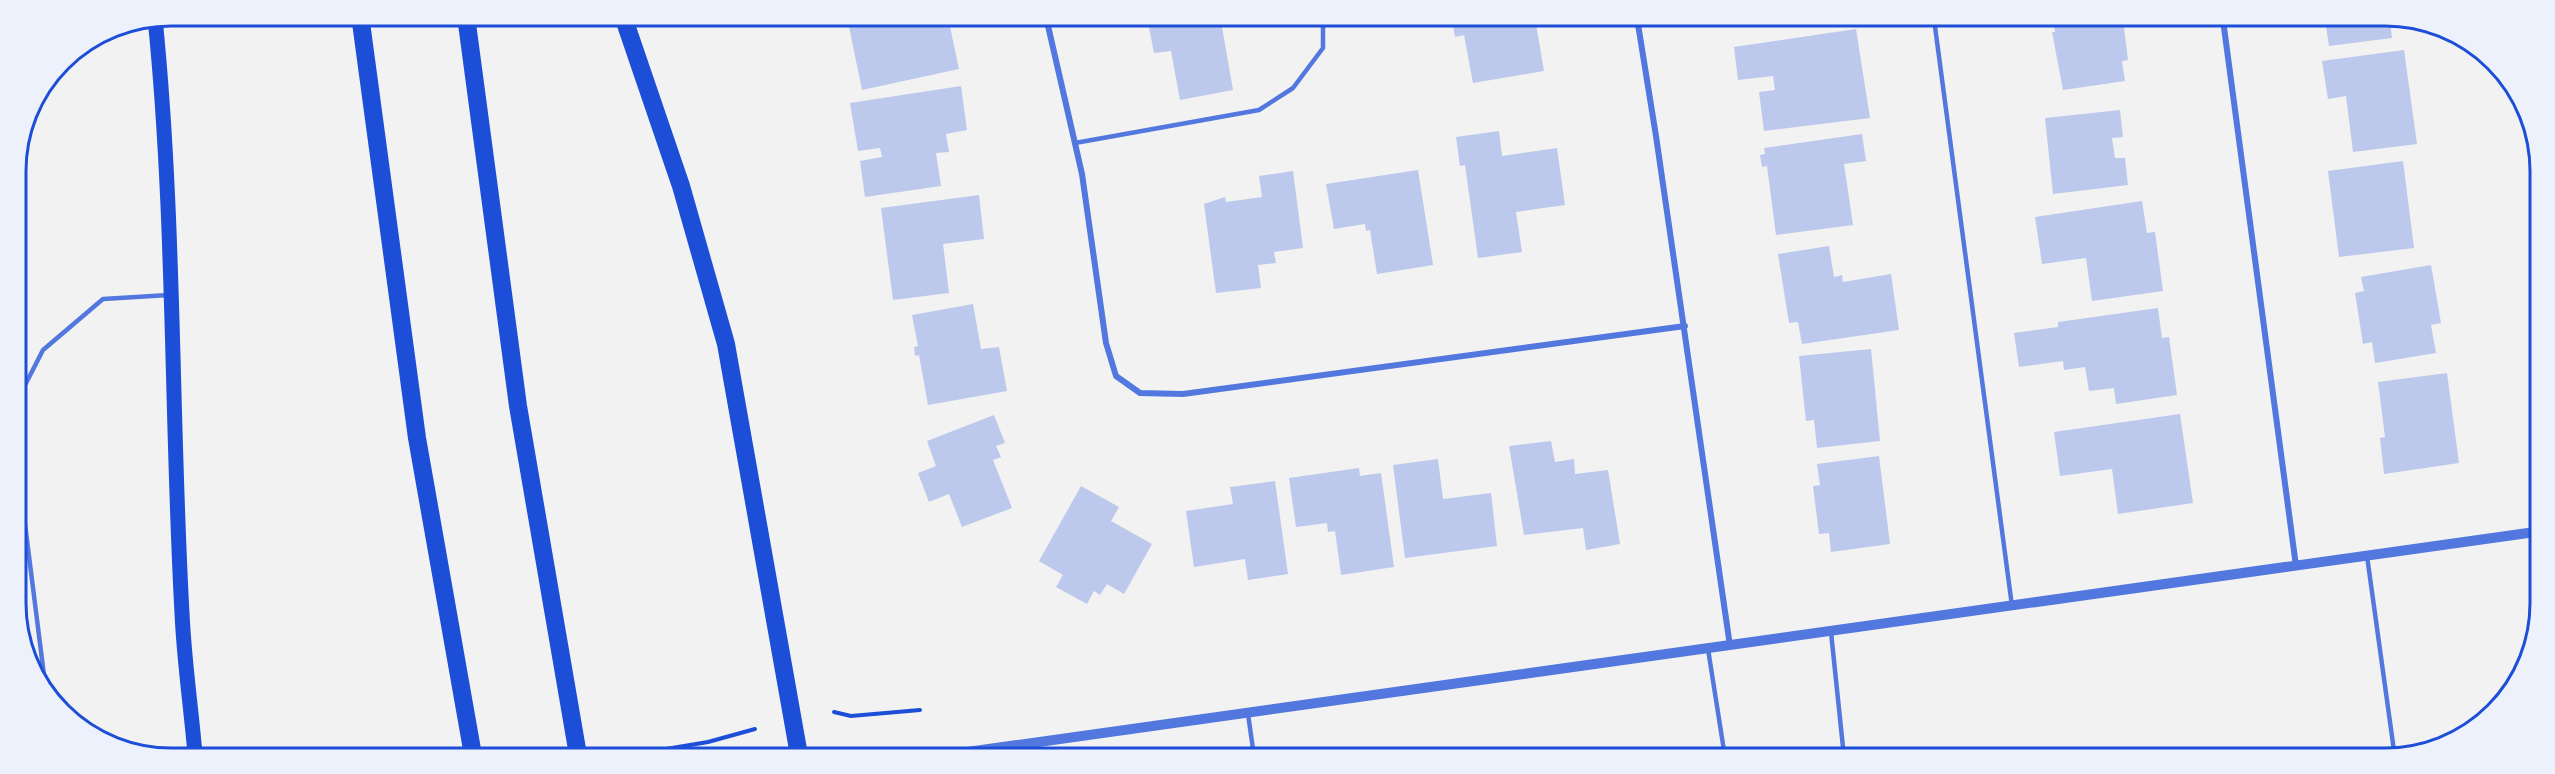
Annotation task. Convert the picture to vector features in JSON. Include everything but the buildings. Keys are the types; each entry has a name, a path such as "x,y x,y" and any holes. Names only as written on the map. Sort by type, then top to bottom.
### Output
{"highway":[{"path":"361,26 417,438 472,748"},
{"path":"467,26 518,406 577,748"},
{"path":"626,26 681,186 726,344 798,748"}],"main road":[{"path":"156,27 172,295 182,615 194,748"}],"street":[{"path":"1048,26 1082,174 1106,343 1116,376 1140,393 1183,394 1685,326"},
{"path":"1637,26 1685,326 1730,646"},
{"path":"2224,26 2296,566"},
{"path":"996,748 2530,533"}],"lane":[{"path":"1075,143 1259,110 1293,88 1323,48 1323,26"},
{"path":"1935,26 2012,606"},
{"path":"26,383 43,350 103,299 172,295"},
{"path":"26,543 44,674"},
{"path":"2367,556 2394,748"},
{"path":"1831,631 1844,748"},
{"path":"1708,649 1724,748"},
{"path":"1248,713 1253,748"}],"path":[{"path":"834,712 851,716 920,710"},
{"path":"672,748 708,742 755,729"}]}
